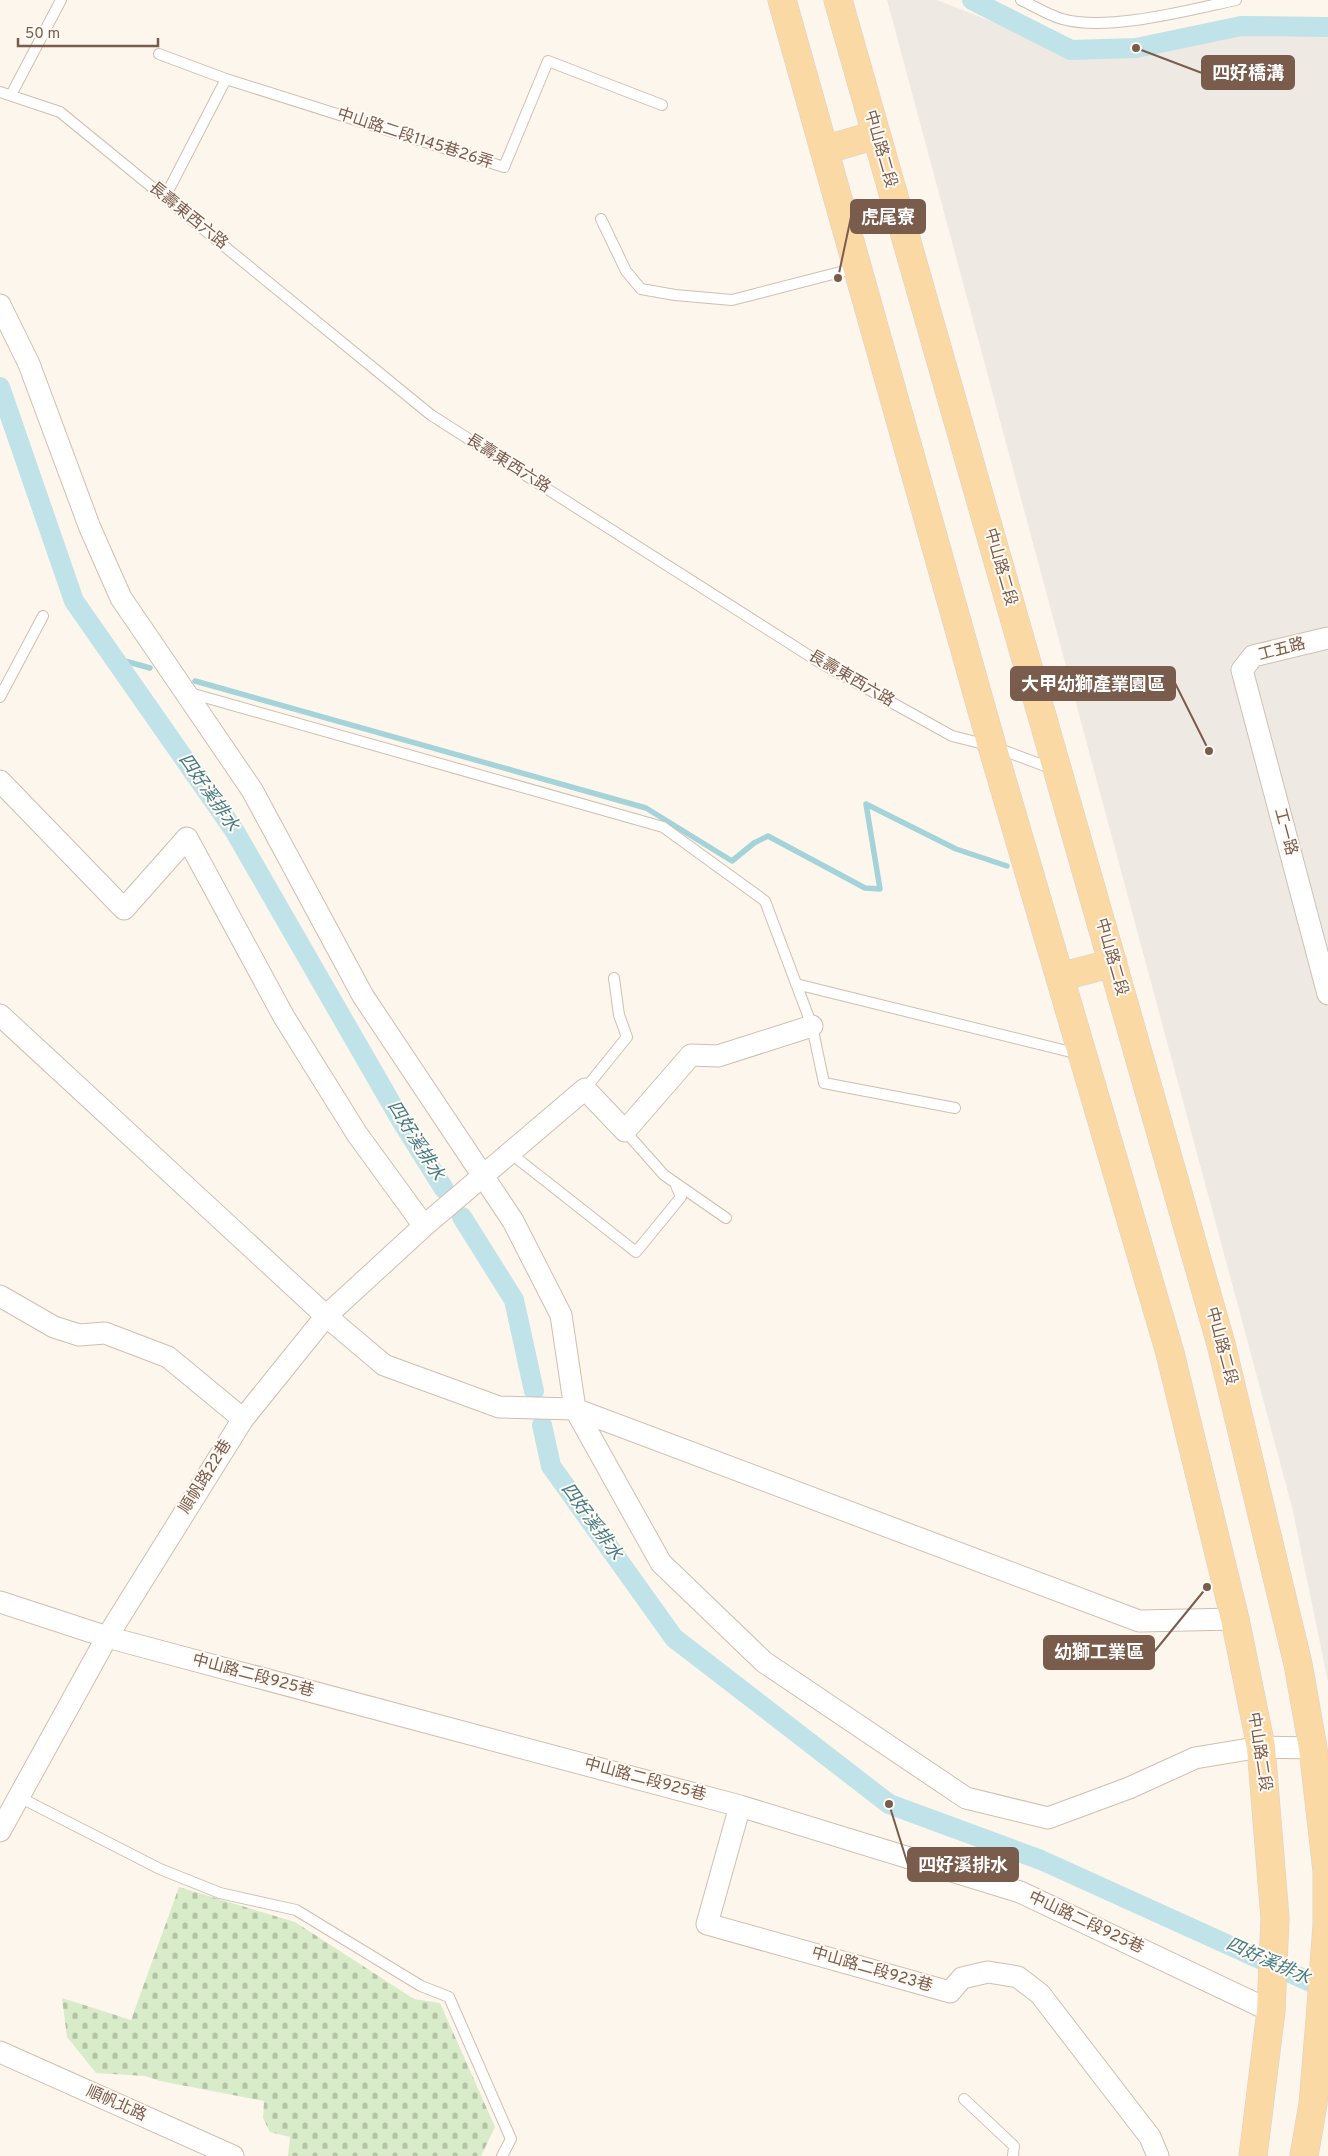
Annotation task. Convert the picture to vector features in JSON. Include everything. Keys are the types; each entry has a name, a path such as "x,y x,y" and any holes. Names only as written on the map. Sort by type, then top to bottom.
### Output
{"main road":[{"name":"中山路二段","path":"782,0 992,746 1170,1353 1235,1619 1261,1747 1275,1918 1270,2011"},
{"name":"中山路二段","path":"838,0 1221,1344 1288,1621 1314,1748 1327,1871 1327,1925 1320,2020 1313,2104 1304,2156"},
{"path":"824,150 876,135"},
{"path":"1060,977 1113,963"},
{"path":"1253,2156 1270,2011"}],"street":[{"path":"0,305 29,364 90,528 121,598 252,790 363,996 483,1178 513,1220 561,1315 575,1409 661,1563 764,1662 966,1798 1048,1818 1129,1788 1195,1758 1261,1747 1314,1748"},
{"name":"工五路","path":"1242,670 1253,656 1328,638"},
{"name":"工一路","path":"1242,670 1328,994"},
{"path":"0,781 124,909 187,838 284,1017 357,1134 424,1226"},
{"path":"0,1015 326,1316 384,1365 499,1407 575,1409 1139,1621 1235,1619"},
{"path":"585,1089 626,1131 691,1055 718,1056 812,1026"},
{"name":"順帆路22巷","path":"0,1831 107,1637 243,1418 326,1316 424,1226 483,1178 585,1089"},
{"path":"0,1296 54,1327 80,1335 105,1334 168,1357 243,1418"},
{"name":"中山路二段925巷","path":"0,1602 107,1637 740,1806 1020,1892 1270,2011"},
{"name":"中山路二段923巷","path":"740,1806 707,1924 950,1992 962,1978 988,1972 1018,1978 1040,1994 1150,2137 1158,2156"},
{"name":"順帆北路","path":"0,2052 233,2156"}],"lane":[{"path":"11,95 61,0"},
{"path":"1020,0 1062,19 1095,24 1173,13 1236,0"},
{"path":"159,54 226,79 165,198"},
{"name":"中山路二段1145巷26弄","path":"226,79 504,167 548,61 662,105"},
{"name":"長壽東西六路","path":"0,92 60,112 431,415 819,662 952,736 992,746 1059,771"},
{"path":"601,219 626,271 641,289 675,295 732,300 857,268"},
{"path":"0,697 43,616"},
{"path":"184,691 664,827 765,900 812,1026 824,1083 955,1108"},
{"path":"585,1089 627,1037 619,1015 614,978"},
{"path":"796,984 1083,1055"},
{"path":"626,1131 664,1175 726,1218"},
{"path":"510,1153 636,1252 681,1197 676,1183"},
{"path":"19,1797 160,1869 220,1893 296,1910 421,1986 449,1997 511,2139 502,2156"},
{"path":"964,2099 1014,2146 1013,2156"}],"shaded area":[{"path":"887,0 937,0 1080,56 1328,25 1328,1682 1292,1507"}],"green space":[{"path":"179,1887 295,1922 414,1999 440,2003 495,2127 481,2156 288,2156 290,2137 270,2132 263,2118 264,2101 160,2081 145,2076 96,2073 67,2037 62,1998 131,2020"}],"waterway":[{"path":"972,0 1071,50 1136,48 1241,26 1328,27"},
{"name":"四好溪排水","path":"0,387 74,601 234,830 402,1122 444,1189"},
{"path":"114,658 150,668"},
{"path":"195,681 646,808 732,861 754,843 768,836 865,888 880,889 866,804 956,849 1007,866"},
{"name":"四好溪排水","path":"462,1217 514,1300 534,1391"},
{"name":"四好溪排水","path":"542,1425 551,1466 674,1638 889,1804 1041,1860 1328,1990"}],"place":[{"name":"四好橋溝","path":"1136,48"},
{"name":"虎尾寮","path":"838,278"},
{"name":"大甲幼獅產業園區","path":"1209,751"},
{"name":"幼獅工業區","path":"1207,1587"},
{"name":"四好溪排水","path":"889,1804"}]}
